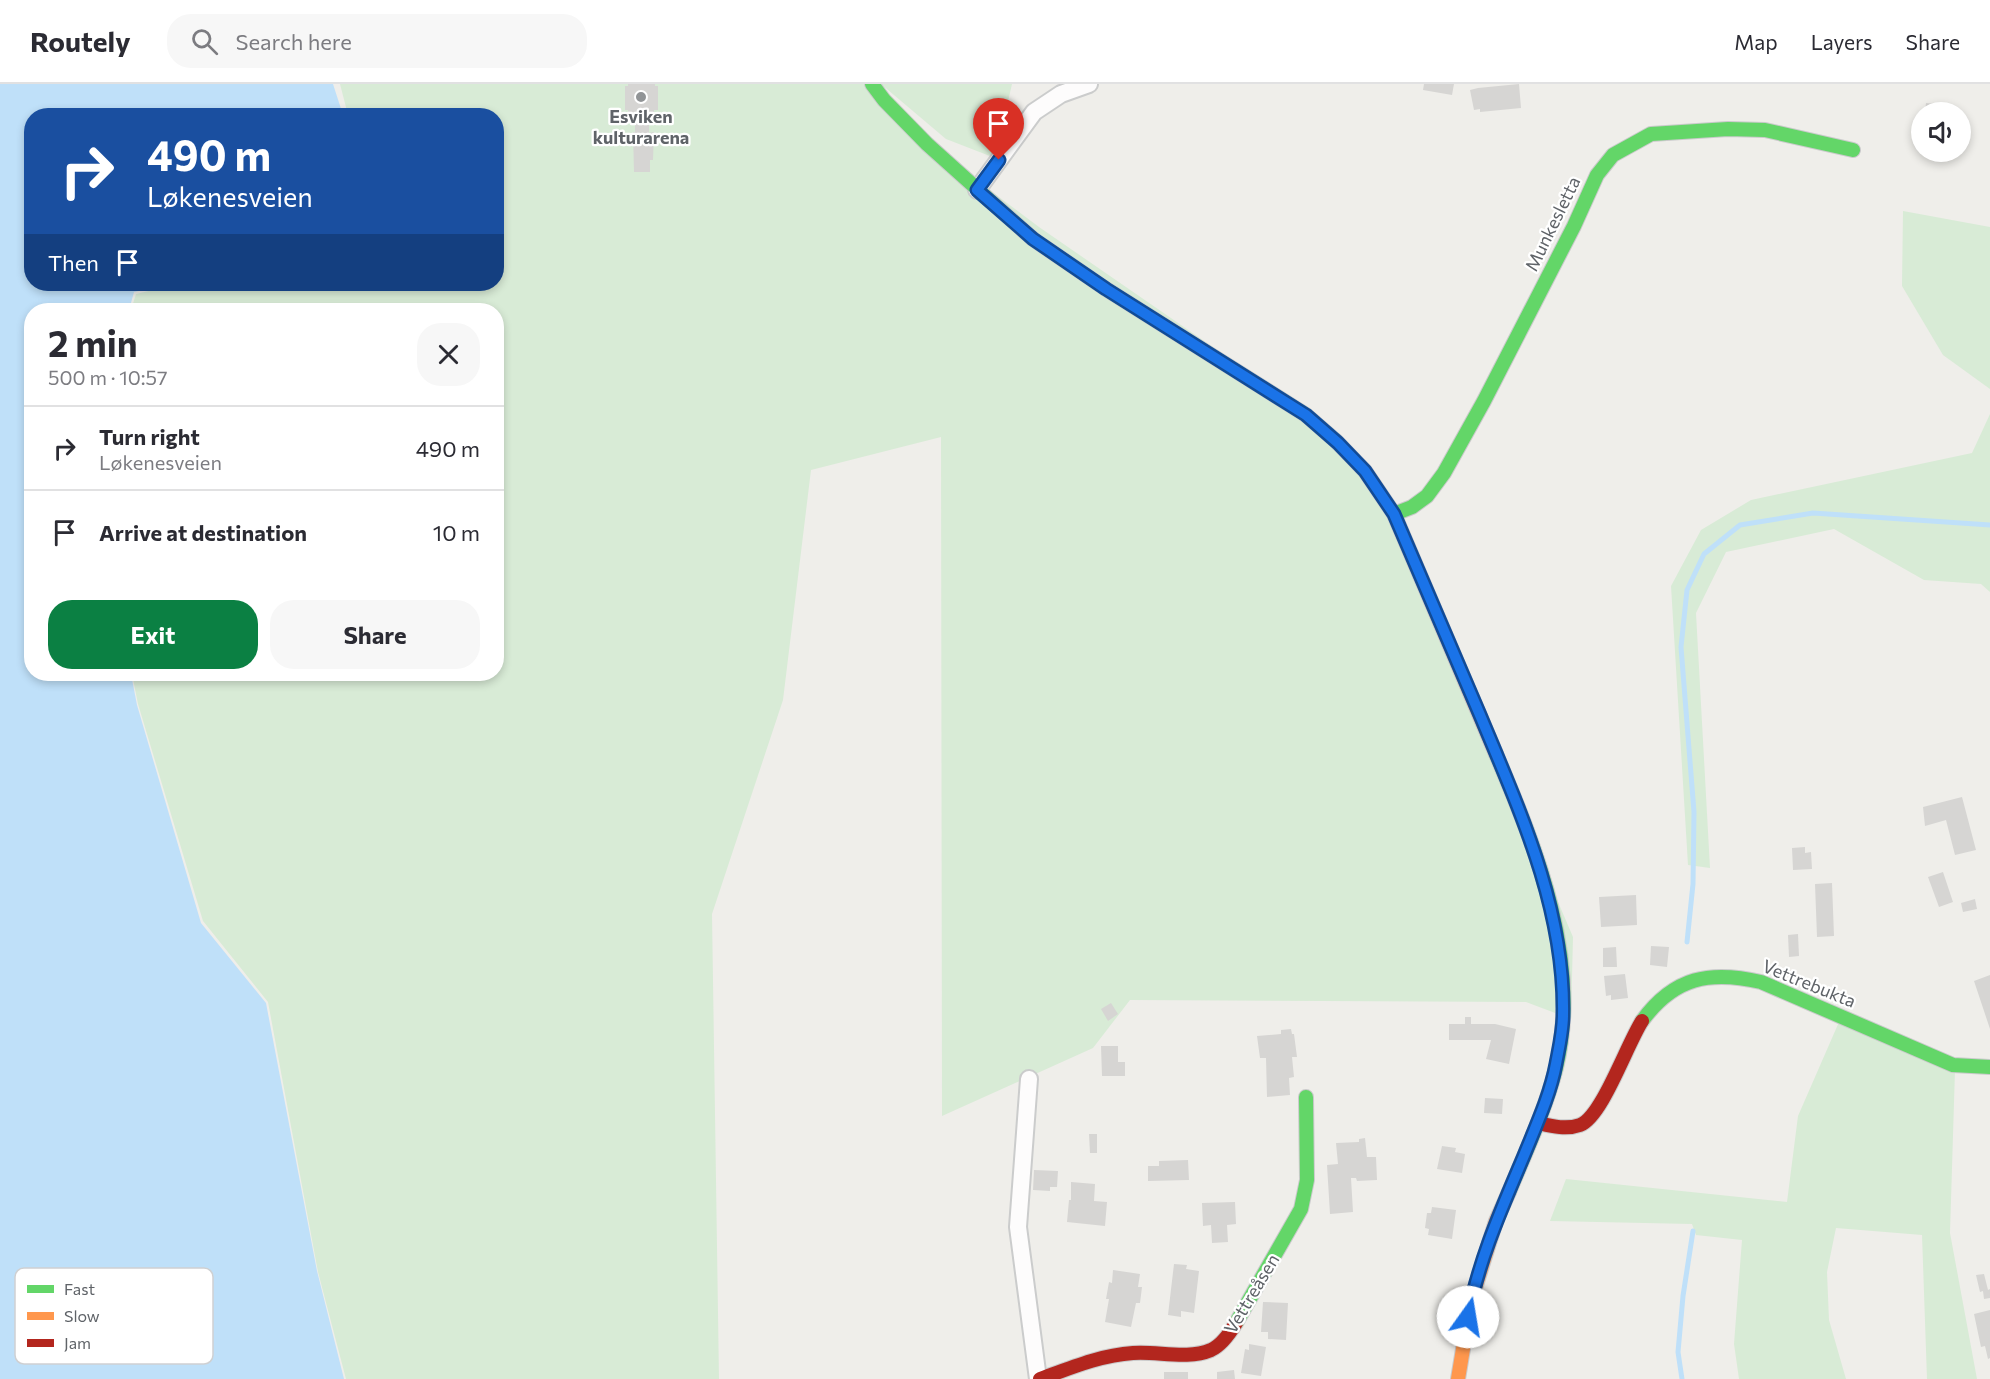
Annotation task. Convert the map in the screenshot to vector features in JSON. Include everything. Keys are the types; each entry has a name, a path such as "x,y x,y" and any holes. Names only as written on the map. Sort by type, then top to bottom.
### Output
{"street":[{"path":"872,84 884,100 927,144 1033,239 1106,289 1306,415 1365,471 1394,514 1523,818 1548,897 1562,963 1563,1017 1556,1067 1538,1123 1496,1221 1471,1301 1458,1379"},
{"path":"977,190 1034,112 1061,94 1089,84"},
{"name":"Munkesletta","path":"1394,514 1412,507 1427,496 1444,473 1532,308 1597,175 1613,155 1651,134 1728,129 1765,130 1853,150"},
{"name":"Vettrebukta","path":"1538,1123 1558,1128 1577,1126 1590,1118 1601,1103 1645,1018 1660,1000 1682,985 1705,977 1733,975 1761,982 1953,1065 1990,1067"},
{"name":"Vettreåsen","path":"1029,1079 1018,1227 1039,1379 1097,1359 1132,1353 1196,1354 1213,1349 1229,1335 1301,1209 1306,1180 1306,1097"}],"green space":[{"path":"340,84 873,84 931,146 1039,227 1310,414 1363,473 1412,560 1573,937 1571,1019 1526,1002 1130,1000 1093,1048 942,1116 941,437 811,470 783,700 712,914 719,1379 346,1379 318,1272 268,1002 203,921 138,704 133,681 504,681 504,303 133,303 136,294 149,291 504,291 504,108 346,108"},
{"path":"881,84 1012,84 995,158 946,139"},
{"path":"1903,211 1990,227 1990,389 1943,355 1902,286"},
{"path":"1990,414 1990,592 1981,584 1924,580 1834,529 1726,552 1696,613 1710,868 1688,865 1671,586 1701,530 1751,500 1972,453"},
{"path":"1839,1022 1955,1070 1950,1233 1977,1379 1927,1379 1922,1235 1836,1228 1827,1272 1829,1320 1846,1379 1739,1379 1734,1344 1742,1240 1696,1235 1692,1224 1550,1221 1566,1179 1787,1202 1798,1116"}],"water":[{"path":"0,84 333,84 341,108 24,108 24,291 139,291 134,292 131,303 24,303 24,681 132,681 137,705 201,923 266,1003 317,1271 344,1379 0,1379"}],"building":[{"path":"628,84 658,86 658,110 654,110 654,123 649,123 649,133 654,132 650,172 634,172 635,122 628,122 628,110 625,110 625,86"},
{"path":"1424,84 1454,84 1452,95 1423,90"},
{"path":"1519,84 1521,108 1480,112 1480,109 1474,110 1470,90"},
{"path":"1962,797 1976,850 1955,855 1946,820 1925,826 1923,807"},
{"path":"1805,847 1805,853 1811,852 1812,869 1793,870 1792,848"},
{"path":"1943,872 1953,902 1939,907 1928,877"},
{"path":"1832,883 1834,936 1817,937 1815,884"},
{"path":"1636,895 1637,925 1601,927 1599,897"},
{"path":"1975,899 1977,909 1963,912 1961,903"},
{"path":"1798,934 1799,956 1789,957 1788,935"},
{"path":"1651,946 1669,947 1667,967 1650,965"},
{"path":"1616,947 1617,967 1603,967 1603,948"},
{"path":"1625,974 1628,998 1611,1000 1611,995 1606,996 1604,976"},
{"path":"1990,975 1990,1029 1974,981"},
{"path":"1111,1003 1118,1014 1108,1021 1101,1009"},
{"path":"1465,1017 1471,1017 1471,1024 1495,1024 1516,1029 1509,1064 1486,1059 1491,1040 1449,1040 1449,1024 1465,1024"},
{"path":"1291,1029 1294,1034 1297,1057 1292,1057 1294,1077 1289,1078 1290,1095 1267,1097 1266,1058 1260,1058 1257,1036 1281,1034 1281,1030"},
{"path":"1101,1046 1118,1046 1118,1062 1125,1062 1125,1076 1102,1076"},
{"path":"1485,1098 1503,1099 1502,1114 1484,1113"},
{"path":"1089,1134 1097,1134 1097,1153 1090,1153"},
{"path":"1365,1138 1367,1157 1376,1157 1377,1180 1357,1181 1356,1178 1351,1178 1353,1212 1330,1214 1327,1165 1338,1164 1336,1143 1359,1142 1359,1139"},
{"path":"1442,1146 1456,1148 1455,1152 1465,1154 1462,1173 1437,1169"},
{"path":"1188,1160 1189,1180 1148,1181 1148,1166 1159,1166 1159,1161"},
{"path":"1034,1170 1058,1171 1057,1187 1050,1187 1050,1191 1033,1190"},
{"path":"1071,1182 1095,1184 1094,1201 1107,1202 1105,1226 1067,1222"},
{"path":"1235,1202 1236,1224 1227,1225 1228,1242 1212,1243 1211,1225 1203,1226 1202,1203"},
{"path":"1432,1207 1456,1210 1452,1239 1428,1235 1429,1229 1425,1228 1427,1213 1431,1213"},
{"path":"1174,1264 1187,1265 1186,1269 1199,1271 1194,1313 1181,1311 1181,1317 1168,1315"},
{"path":"1113,1270 1140,1274 1138,1287 1142,1287 1140,1303 1136,1303 1131,1327 1105,1322 1109,1299 1106,1299 1109,1282 1112,1283"},
{"path":"1984,1274 1988,1290 1990,1289 1990,1298 1984,1299 1976,1275"},
{"path":"1263,1302 1288,1303 1286,1340 1268,1339 1268,1332 1261,1332"},
{"path":"1990,1310 1990,1358 1988,1359 1985,1346 1981,1347 1974,1314"},
{"path":"1249,1344 1266,1347 1261,1376 1241,1373 1245,1349 1249,1350"},
{"path":"1234,1370 1235,1379 1217,1379 1217,1372"},
{"path":"1164,1372 1188,1372 1188,1379 1164,1379"}],"waterway":[{"path":"1687,942 1693,884 1694,812 1681,647 1687,590 1704,554 1740,525 1813,513 1990,525"},
{"path":"1682,1379 1678,1352 1683,1296 1693,1231"}],"traffic: fast":[{"path":"872,84 884,100 927,144 1033,239 1106,289 1306,415 1336,441"},
{"path":"1394,514 1412,507 1427,496 1444,473 1484,401 1574,226 1597,175 1613,155 1651,134 1728,129 1765,130 1853,150"},
{"path":"1496,754 1540,868 1559,947 1563,987 1563,1027 1552,1084 1509,1192"},
{"path":"1642,1021 1667,995 1694,980 1709,977 1743,978 1761,982 1953,1065 1990,1067"},
{"path":"1236,1323 1301,1209 1307,1180 1306,1097"}],"traffic: slow":[{"path":"1336,441 1365,471 1394,514 1496,754"},
{"path":"1458,1379 1471,1301 1496,1221 1509,1192"}],"traffic: jam":[{"path":"1538,1123 1569,1127 1580,1125 1588,1119 1597,1109 1614,1079 1642,1021"},
{"path":"1040,1379 1121,1354 1202,1353 1219,1345 1236,1323"}],"place":[{"name":"Esviken kulturarena","path":"641,97"}],"route":[{"path":"999,160 977,190 1033,239 1106,289 1306,415 1365,471 1394,514 1523,818 1548,897 1562,963 1563,1017 1556,1067 1550,1086 1538,1123 1496,1221 1468,1317"}]}
